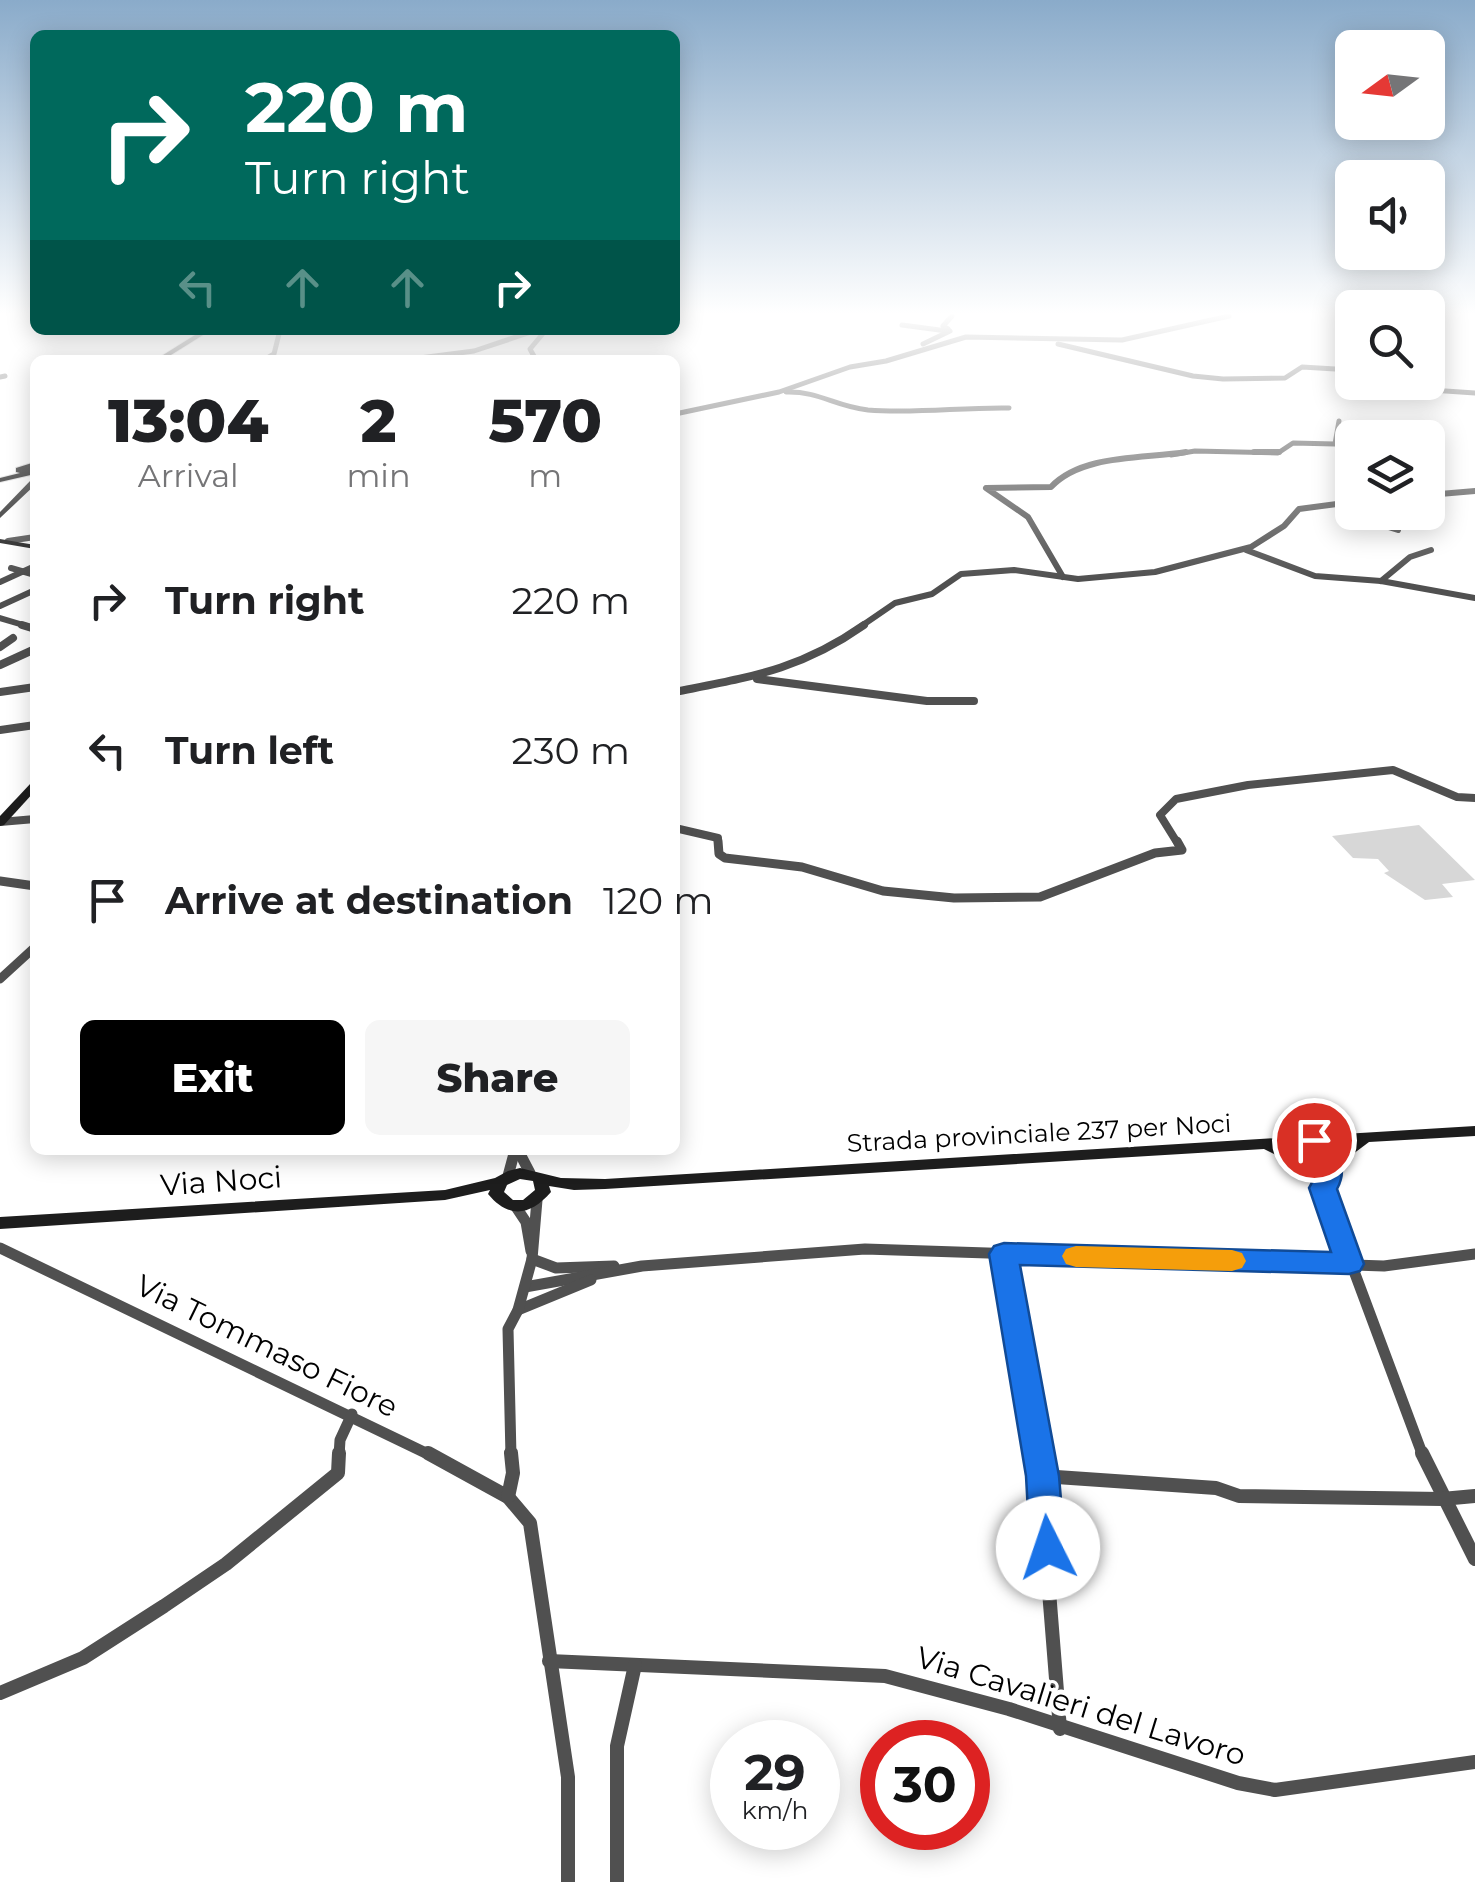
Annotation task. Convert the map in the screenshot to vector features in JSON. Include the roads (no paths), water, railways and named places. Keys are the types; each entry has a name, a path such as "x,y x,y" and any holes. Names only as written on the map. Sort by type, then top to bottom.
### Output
{"main road":[{"path":"5,479 30,473"},
{"path":"0,516 30,474"},
{"path":"2,541 30,546"},
{"path":"0,822 30,790"},
{"name":"Strada provinciale 237 per Noci","path":"504,1179 534,1175 568,1184 606,1184 1475,1131"},
{"path":"1330,1172 1344,1153 1367,1138"},
{"path":"1262,1144 1286,1151 1306,1164"},
{"path":"534,1175 544,1188 539,1198"},
{"path":"504,1179 496,1194 508,1204"},
{"name":"Via Noci","path":"0,1223 445,1194 504,1179"},
{"name":"Strada provinciale 237 per Noci","path":"508,1204 606,1184"},
{"name":"Via Noci","path":"445,1194 508,1204"}],"street":[{"path":"680,413 723,404"},
{"path":"829,404 853,408 1009,408"},
{"path":"1063,578 1028,517 1020,509 991,496 986,488 1052,488 1064,473 1107,460 1139,460 1194,451 1278,453 1293,443 1335,444"},
{"path":"1445,494 1474,491"},
{"path":"680,691 780,671 830,649 895,603 932,594 961,574 1014,570 1063,578 1143,574 1244,549 1274,533 1299,508 1334,503"},
{"path":"2,541 30,537"},
{"path":"1244,549 1315,576 1381,582 1475,598"},
{"path":"1381,582 1410,557 1431,550"},
{"path":"11,568 30,573"},
{"path":"0,582 30,568"},
{"path":"0,606 30,592"},
{"path":"0,595 14,600"},
{"path":"0,618 30,627"},
{"path":"0,647 14,638"},
{"path":"0,666 30,651"},
{"path":"750,678 911,700 974,701"},
{"path":"0,692 30,688"},
{"path":"0,730 30,726"},
{"path":"680,829 711,833 718,838 719,854 725,858 802,867 883,890 954,898 1022,898 1040,897 1155,852 1182,850 1160,816 1176,800 1248,785 1394,770 1457,796 1475,798"},
{"path":"0,822 30,819"},
{"path":"0,881 30,885"},
{"path":"0,979 30,952"},
{"path":"1307,1141 1306,1164 1323,1188 1442,1499 1475,1559"},
{"path":"1307,1141 1328,1160 1330,1172 1323,1188"},
{"path":"504,1179 514,1155"},
{"path":"520,1155 534,1175"},
{"path":"539,1198 532,1258 518,1310 508,1329 513,1473 508,1497 530,1523 568,1777 568,1882"},
{"path":"508,1204 526,1222 532,1258"},
{"name":"Via Tommaso Fiore","path":"0,1248 352,1414 508,1497"},
{"path":"532,1258 556,1268 642,1266 865,1249 1384,1266 1475,1254"},
{"path":"1004,1254 1042,1476 1060,1728"},
{"path":"524,1288 642,1266"},
{"path":"518,1310 566,1288 642,1266"},
{"path":"0,1693 84,1658 226,1564 338,1472 340,1440 352,1414"},
{"path":"1042,1476 1216,1488 1239,1496 1475,1496"},
{"name":"Via Cavalieri del Lavoro","path":"549,1661 885,1676 1009,1709 1238,1783 1275,1790 1475,1762"},
{"path":"617,1882 616,1732 620,1706 635,1665"}]}
